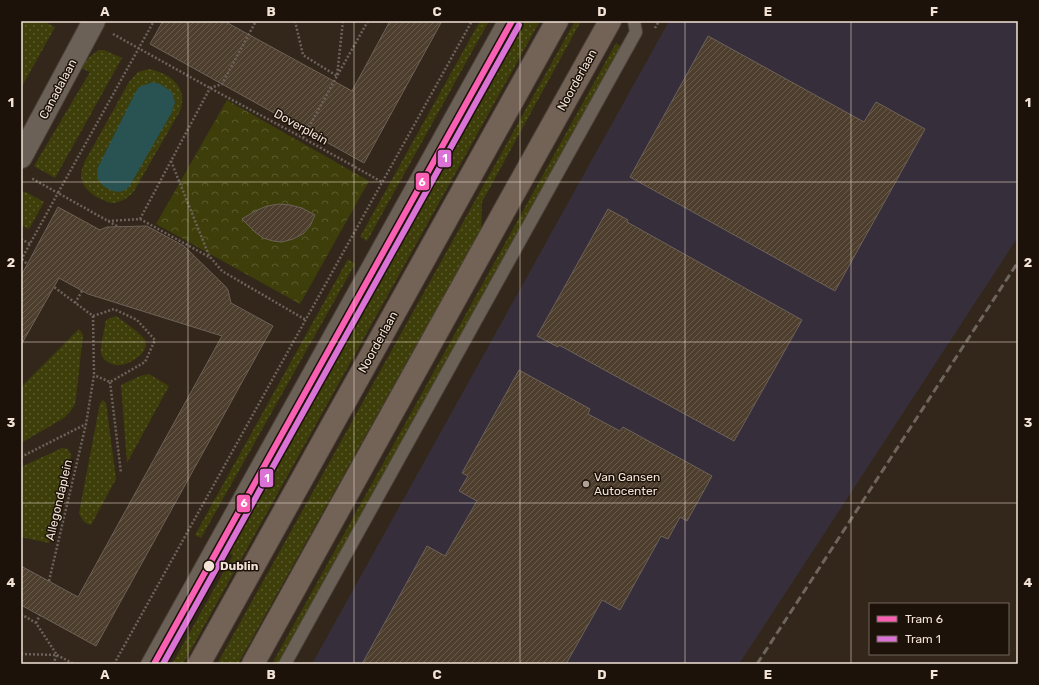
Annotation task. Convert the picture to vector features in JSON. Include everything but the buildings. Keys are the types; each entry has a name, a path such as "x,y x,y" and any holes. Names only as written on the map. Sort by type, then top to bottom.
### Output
{"main road":[{"name":"Noorderlaan","path":"200,664 557,21"},
{"name":"Noorderlaan","path":"253,664 502,213 610,21"}],"street":[{"name":"Canadalaan","path":"24,167 94,22"}],"lane":[{"path":"147,664 504,21"},
{"path":"285,664 636,32 634,21"}],"path":[{"path":"27,264 21,260 154,21"},
{"path":"140,219 210,88 222,84 256,21"},
{"path":"295,21 303,55 337,76"},
{"path":"337,76 343,21"},
{"path":"303,138 368,21"},
{"path":"114,664 472,21"},
{"name":"Doverplein","path":"94,22 139,49 382,182"},
{"path":"171,160 211,258 222,271 306,320"},
{"path":"24,167 58,193 116,226"},
{"path":"108,221 140,219 211,258"},
{"path":"21,240 30,244"},
{"path":"54,287 92,316 114,309 137,320 155,340 146,362 110,382"},
{"path":"75,303 82,291"},
{"name":"Allegondaplein","path":"49,581 86,424 94,375 92,316"},
{"path":"94,375 110,382"},
{"path":"110,382 121,473"},
{"path":"21,457 86,424"},
{"path":"21,614 36,623 57,655"},
{"path":"36,623 40,615"},
{"path":"21,654 57,655 74,664"},
{"path":"53,664 57,655"}],"shaded area":[{"path":"669,21 1018,21 1018,237 739,664 312,664"}],"green space":[{"path":"21,21 44,21 55,27 21,88"},
{"path":"480,21 489,21 367,241 360,237"},
{"path":"519,21 540,21 183,664 172,664 233,555 225,551"},
{"path":"575,21 581,21 482,202 481,229 238,664 217,664"},
{"path":"616,43 622,47 279,664 272,664"},
{"path":"99,50 104,50 122,58 55,178 34,166 90,72 81,68 89,58"},
{"path":"149,69 168,76 176,83 182,96 181,109 134,191 122,201 110,203 95,196 83,184 81,176 84,163 129,82 138,72"},
{"path":"227,100 369,181 300,304 156,224"},
{"path":"21,191 26,192 44,202 29,229 21,225"},
{"path":"348,259 355,264 201,538 195,535"},
{"path":"116,316 140,334 145,340 146,345 145,349 138,357 120,365 114,365 108,362 103,358 101,353 106,320"},
{"path":"79,329 83,335 75,404 64,418 21,443 21,389 24,384"},
{"path":"149,374 169,386 127,463 121,385 140,376"},
{"path":"103,400 106,403 116,479 91,525 81,518 79,513 100,403"},
{"path":"62,448 68,449 71,455 49,543 21,537 21,467"}],"water":[{"path":"153,82 160,84 172,92 175,102 172,112 129,187 120,192 112,191 102,185 98,178 97,169 135,93 139,87"}],"railway":[{"path":"757,664 1018,262"}],"tram line":[{"name":"6","path":"154,664 512,21"},
{"name":"1","path":"163,664 519,25"}],"place":[{"name":"Van Gansen Autocenter","path":"586,484"},
{"name":"Dublin","path":"209,566"}]}
